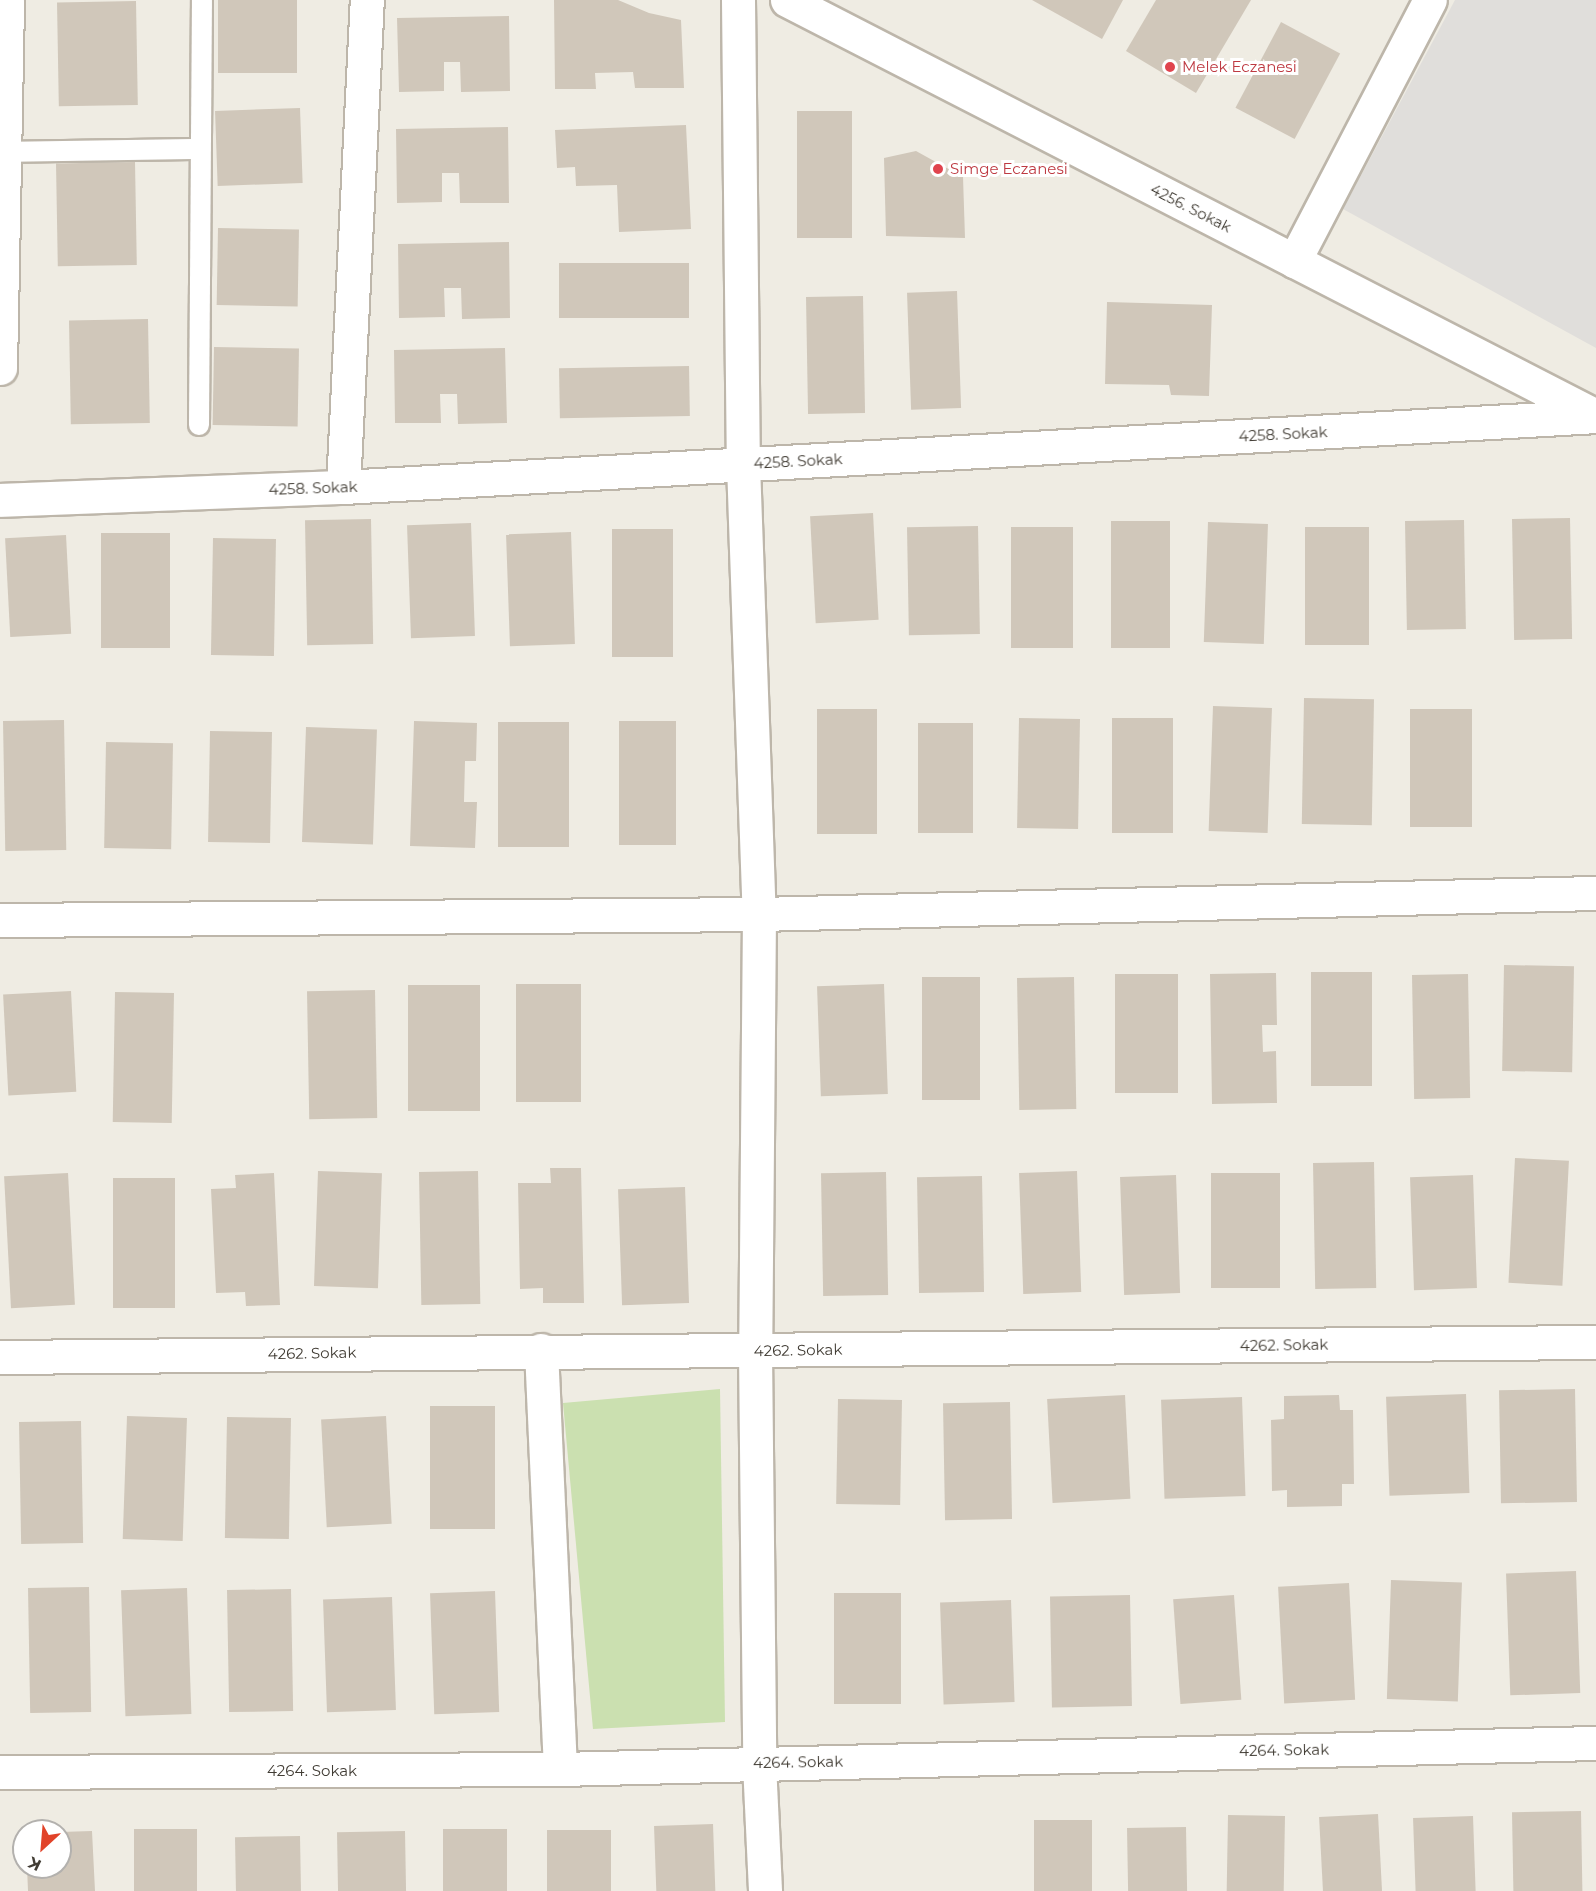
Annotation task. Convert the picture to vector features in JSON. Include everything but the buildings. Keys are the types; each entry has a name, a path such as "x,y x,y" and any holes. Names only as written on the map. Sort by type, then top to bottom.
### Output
{"street":[{"path":"0,369 7,0"},
{"path":"343,487 367,0"},
{"path":"738,0 743,464 759,914 755,1351 759,1763 765,1891"},
{"name":"4256. Sokak","path":"787,0 1596,416"},
{"path":"1294,261 1430,0"},
{"name":"4258. Sokak","path":"0,500 343,487 1596,416"},
{"path":"0,920 759,914 1596,893"},
{"name":"4262. Sokak","path":"0,1357 541,1350 755,1351 1596,1342"},
{"path":"541,1350 560,1769"},
{"name":"4264. Sokak","path":"0,1772 560,1769 1596,1743"}],"lane":[{"path":"199,425 199,149 202,0"},
{"path":"4,152 199,149"}],"green space":[{"path":"720,1389 725,1722 593,1729 563,1403"}],"shaded area":[{"path":"1455,0 1596,0 1596,348 1343,209"}],"place":[{"name":"Melek Eczanesi","path":"1170,67"},
{"name":"Simge Eczanesi","path":"938,169"}]}
